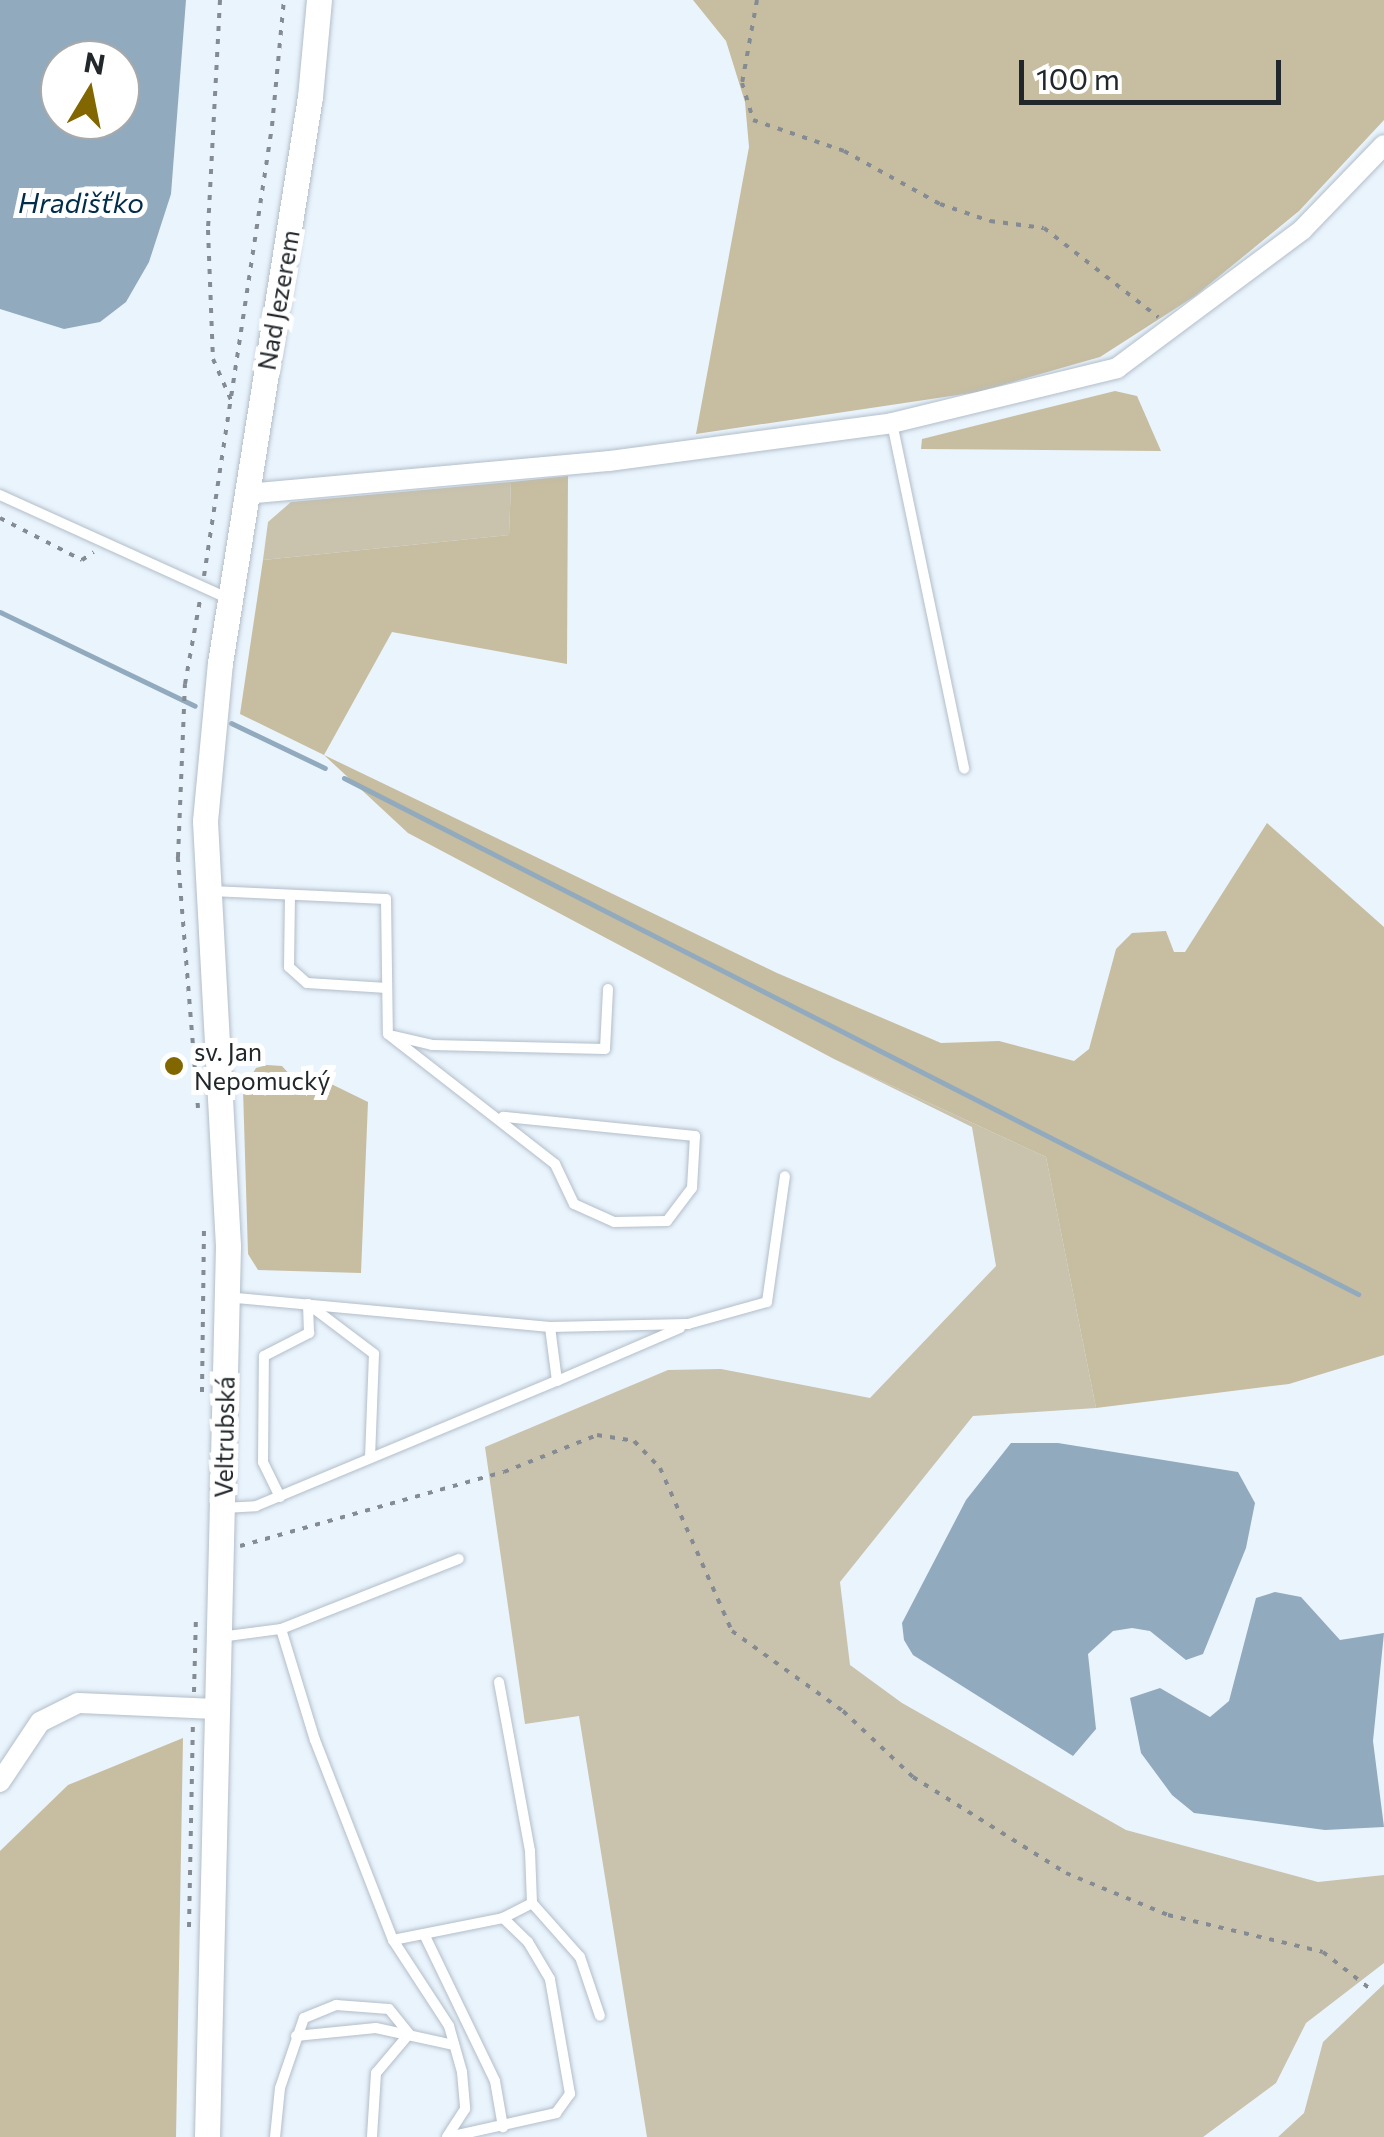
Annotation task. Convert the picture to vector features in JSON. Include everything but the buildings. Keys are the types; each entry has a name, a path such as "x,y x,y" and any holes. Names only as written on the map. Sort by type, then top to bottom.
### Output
{"street":[{"name":"Nad Jezerem","path":"211,738 310,97 318,0"},
{"path":"246,494 610,461 892,423 1117,368 1302,230 1384,145"},
{"name":"Veltrubská","path":"207,2137 206,1709 219,1637 227,1297 226,1142 204,891 211,738"},
{"path":"0,1782 40,1722 78,1703 206,1709"}],"lane":[{"path":"892,423 964,768"},
{"path":"0,495 99,544 230,599"},
{"path":"204,891 386,899 388,1034"},
{"path":"290,895 289,966 307,982 387,988"},
{"path":"388,1034 432,1045 605,1048 608,989"},
{"path":"388,1034 503,1117 555,1164 574,1204 614,1222 667,1221 692,1188 694,1136 503,1117"},
{"path":"222,1508 256,1506 688,1324 767,1302 785,1176"},
{"path":"227,1297 550,1327 688,1324"},
{"path":"308,1304 374,1354 370,1458"},
{"path":"280,1496 262,1462 264,1356 309,1333 308,1304"},
{"path":"550,1327 557,1381"},
{"path":"219,1637 281,1629 460,1559"},
{"path":"281,1629 314,1740 393,1940 427,1984 454,2045 465,2109 448,2137"},
{"path":"499,1682 530,1852 532,1903 580,1957 600,2016"},
{"path":"393,1940 503,1918 532,1903"},
{"path":"448,2137 503,2128 556,2113 570,2094 571,2075 550,1979 528,1942 503,1918"},
{"path":"424,1934 495,2082 503,2128"},
{"path":"275,2137 296,2036 304,2018 336,2005 389,2009 409,2034"},
{"path":"296,2036 339,2028 409,2034 454,2045"},
{"path":"372,2137 376,2073 409,2034"}],"path":[{"path":"220,0 208,230 213,358 233,403"},
{"path":"199,1118 178,889 183,714 233,403 284,0"},
{"path":"757,0 742,82 753,120 844,151 940,204 990,220 1044,228 1092,260 1170,332"},
{"path":"0,518 82,560 99,544"},
{"path":"201,1407 204,1215"},
{"path":"221,1552 504,1472 597,1435 634,1441 660,1468 732,1631 843,1711 914,1776 1066,1874 1168,1915 1323,1952 1369,1988"},
{"path":"188,1942 206,1709 197,1600"}],"shaded area":[{"path":"693,0 1384,0 1384,120 1299,211 1195,296 1100,357 978,392 696,434 749,147 745,102 726,41"},
{"path":"1115,391 1137,396 1161,451 921,449 922,439"},
{"path":"568,476 567,664 392,632 324,755 240,714 263,560 509,535 511,482"},
{"path":"511,482 509,535 263,560 268,522 291,502"},
{"path":"324,755 777,973 941,1043 999,1041 1074,1061 1089,1049 1116,949 1132,933 1166,931 1174,952 1185,952 1267,823 1384,927 1384,1355 1289,1384 1096,1408 1046,1157 834,1059 408,833"},
{"path":"834,1059 1046,1157 1096,1408 973,1416 840,1582 850,1665 902,1703 1126,1830 1318,1882 1384,1875 1384,1963 1306,2023 1276,2083 1203,2137 647,2137 579,1716 525,1724 485,1447 668,1370 721,1369 870,1398 996,1266 972,1127"},
{"path":"282,1066 292,1077 319,1078 368,1102 361,1273 258,1270 248,1254 243,1089 256,1068"},
{"path":"183,1738 176,2137 0,2137 0,1851 68,1785"},
{"path":"1384,1984 1384,2137 1278,2137 1304,2113 1323,2042"}],"water":[{"name":"Hradišťko","path":"0,0 186,0 171,194 149,262 126,302 100,322 64,329 0,309"},
{"path":"1011,1443 1058,1443 1238,1472 1255,1503 1246,1548 1203,1654 1186,1660 1150,1631 1132,1628 1113,1631 1088,1654 1096,1729 1073,1756 913,1655 904,1640 902,1623 966,1500"},
{"path":"1275,1592 1301,1597 1340,1640 1384,1633 1373,1741 1384,1827 1325,1830 1194,1813 1172,1795 1141,1753 1130,1698 1160,1688 1210,1717 1229,1701 1256,1598"}],"waterway":[{"path":"0,612 195,706"},
{"path":"231,723 325,768"},
{"path":"344,778 1358,1294"}],"place":[{"name":"sv. Jan Nepomucký","path":"174,1066"}]}
